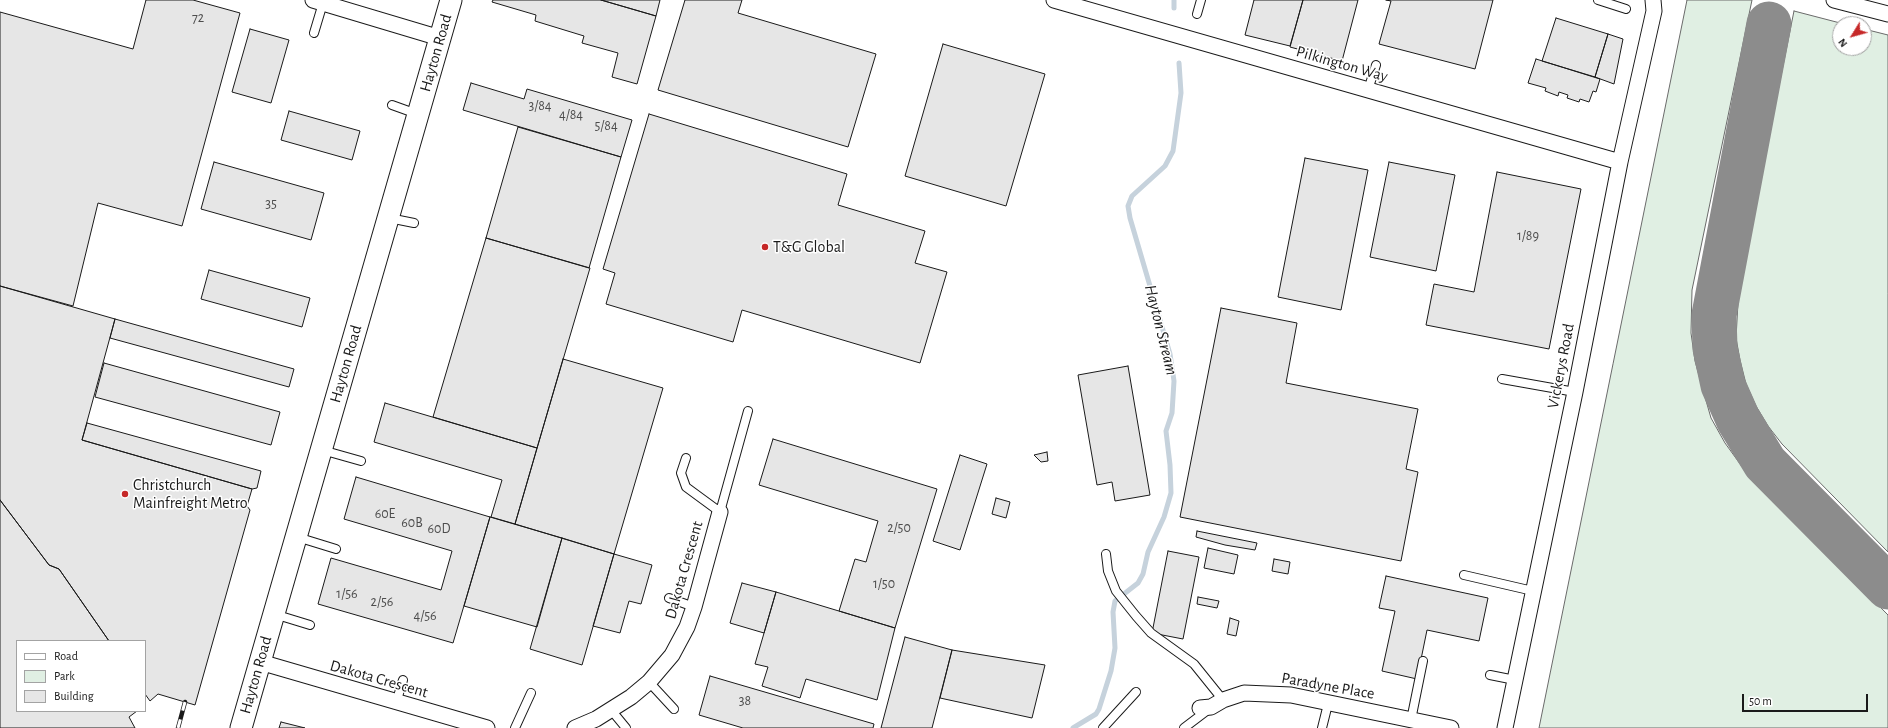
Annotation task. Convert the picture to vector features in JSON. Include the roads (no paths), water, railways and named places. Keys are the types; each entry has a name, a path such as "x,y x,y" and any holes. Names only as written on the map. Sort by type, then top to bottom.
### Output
{"street":[{"name":"Hayton Road","path":"241,728 451,0"},
{"name":"Pilkington Way","path":"1054,0 1620,162"},
{"path":"1834,0 1888,14"},
{"path":"318,2 440,38"},
{"name":"Vickerys Road","path":"1505,728 1575,392 1620,162 1656,4"},
{"name":"Dakota Crescent","path":"574,728 596,719 632,697 649,682 672,655 687,627 694,607 720,512"},
{"name":"Dakota Crescent","path":"260,662 396,703 488,728"},
{"name":"Paradyne Place","path":"1211,705 1244,693 1283,694 1451,728"}],"lane":[{"path":"1197,14 1201,0"},
{"path":"1598,0 1626,9"},
{"path":"314,32 318,2"},
{"path":"1368,90 1376,65"},
{"path":"392,105 418,114"},
{"path":"388,218 414,223"},
{"path":"1502,379 1575,392"},
{"path":"686,458 681,473 686,487 720,512 748,411"},
{"path":"321,450 361,461"},
{"path":"296,537 336,549"},
{"path":"1106,554 1108,571 1116,591 1151,633 1194,664 1211,705 1184,728"},
{"path":"1464,575 1533,591"},
{"path":"668,598 694,607"},
{"path":"274,614 310,625"},
{"path":"1411,720 1423,660"},
{"path":"1490,675 1514,680"},
{"path":"396,703 403,680"},
{"path":"649,682 674,709"},
{"path":"515,728 531,692"},
{"path":"1103,728 1136,692"},
{"path":"1322,728 1328,704"},
{"path":"612,710 626,728"}],"waterway":[{"name":"Hayton Stream","path":"1174,0 1174,8"},
{"name":"Hayton Stream","path":"1073,728 1096,714 1099,709 1111,671 1115,648 1113,612 1115,601 1138,583 1143,574 1148,552 1164,517 1171,493 1170,465 1166,431 1172,413 1174,381 1170,354 1130,218 1128,206 1132,196 1165,166 1173,151 1181,93 1179,63"}],"railway":[{"path":"178,728 185,702"}],"place":[{"name":"T&G Global","path":"765,247"},
{"name":"Christchurch Mainfreight Metro","path":"125,494"}]}
